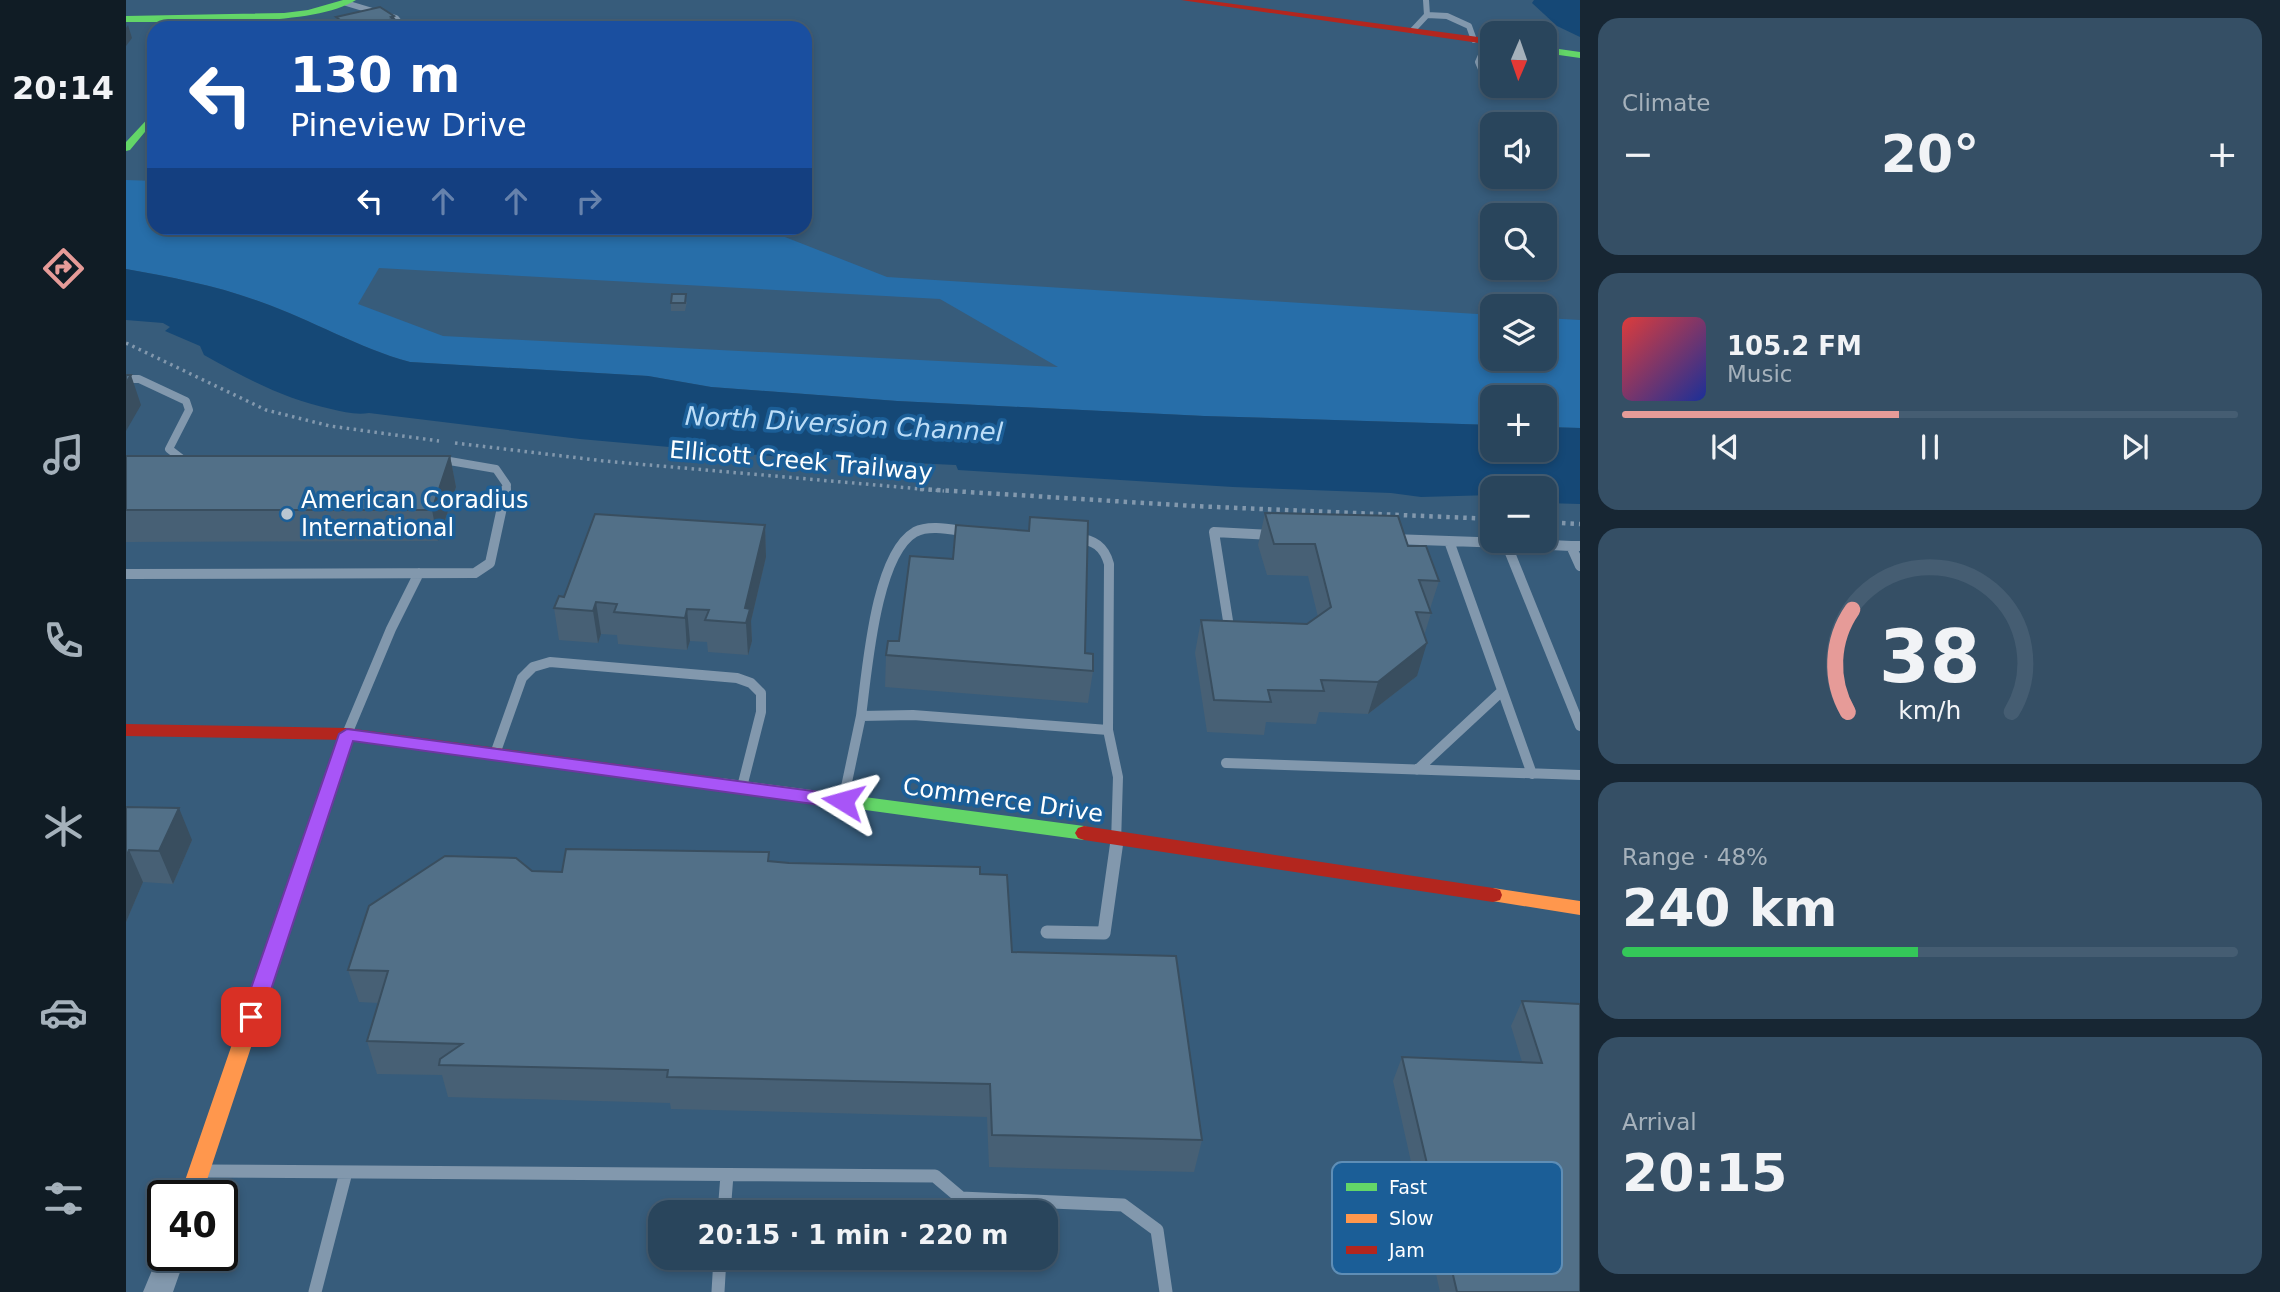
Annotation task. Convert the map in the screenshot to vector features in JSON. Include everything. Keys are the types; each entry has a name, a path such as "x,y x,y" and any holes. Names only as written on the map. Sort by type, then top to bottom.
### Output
{"street":[{"path":"234,21 253,0"},
{"path":"1185,0 1480,40"},
{"path":"241,21 309,13 349,1"},
{"path":"126,19 197,21"},
{"path":"1558,52 1580,55"},
{"path":"127,145 147,125"},
{"name":"Commerce Drive","path":"126,730 347,734 1118,838 1580,908"},
{"path":"196,1180 347,734"},
{"path":"158,1292 165,1271"}],"lane":[{"path":"1413,30 1427,15 1426,0"},
{"path":"349,1 398,21"},
{"path":"1427,15 1456,19 1480,36"},
{"path":"126,379 139,379 186,401 189,410 169,449 182,458 209,458"},
{"path":"126,574 475,573 490,563 507,485 496,469 428,458"},
{"path":"843,801 861,716 882,581 897,548 917,531 987,533"},
{"path":"1229,627 1213,532 1280,535"},
{"path":"1047,932 1104,933 1118,838 1116,751 1108,730 1108,554 1096,541 1067,538"},
{"path":"1384,539 1480,542"},
{"path":"1449,541 1532,774"},
{"path":"1557,545 1575,546 1580,566"},
{"path":"1510,553 1580,726"},
{"path":"347,734 391,629 419,573"},
{"path":"495,754 522,678 533,667 550,662 737,678 751,683 761,693 761,712 742,788"},
{"path":"1417,770 1502,691"},
{"path":"861,716 913,715 1108,730"},
{"path":"1226,763 1580,775"},
{"path":"199,1171 935,1176 961,1198 1123,1205 1157,1230 1166,1292"},
{"path":"315,1292 346,1172"},
{"path":"725,1200 727,1175"},
{"path":"718,1292 719,1270"}],"path":[{"name":"Ellicott Creek Trailway","path":"126,343 223,393 278,413 323,424 505,450 618,463 1033,497 1480,518"},
{"path":"1557,522 1580,523"}],"shaded area":[{"path":"126,180 147,181 147,235 780,235 887,277 1480,314 1480,371 1557,371 1557,319 1580,320 1580,428 1557,427 1557,385 1480,385 1480,425 1204,416 897,401 711,387 648,376 410,362 372,349 280,309 228,291 126,269","holes":["379,268 940,299 1058,367 443,336 358,304"]}],"water":[{"path":"1534,0 1580,0 1580,37 1558,26 1558,21 1552,21 1532,3"},
{"name":"North Diversion Channel","path":"126,269 194,282 245,296 410,362 648,376 711,387 897,401 1204,416 1480,425 1480,462 1557,462 1557,427 1580,428 1580,504 1557,503 1557,476 1480,476 1480,495 1421,497 1391,493 1233,487 958,470 956,465 781,457 580,439 369,413 350,413 297,400 250,380 204,355 200,346 165,331 170,327 163,323 126,320"}],"building":[{"path":"380,7 394,16 391,17 394,19 342,21 336,17"},
{"path":"672,294 686,294 685,303 671,303"},
{"path":"126,456 450,456 432,510 126,510"},
{"path":"1265,513 1398,516 1408,546 1426,546 1439,581 1419,580 1431,613 1416,612 1427,643 1378,682 1321,680 1324,691 1268,690 1271,702 1214,700 1201,620 1307,624 1331,607 1315,544 1274,544"},
{"path":"595,514 765,525 745,608 750,609 746,623 705,620 709,610 687,609 685,618 614,612 617,604 596,602 593,611 554,608 559,596 564,597"},
{"path":"1030,517 1088,521 1085,653 1093,654 1093,671 886,655 888,641 899,641 910,556 953,559 956,525 1029,531"},
{"path":"126,807 179,808 159,851 129,850 126,857"},
{"path":"566,849 769,852 768,861 980,867 980,874 1007,875 1012,952 1176,956 1202,1140 992,1135 990,1084 667,1077 668,1070 439,1065 440,1059 462,1044 367,1041 388,971 348,970 369,906 445,856 516,858 532,871 562,872"},
{"path":"1522,1001 1580,1004 1580,1292 1457,1292 1453,1274 1562,1274 1562,1162 1427,1162 1402,1057 1542,1063"}],"traffic: fast":[{"path":"126,19 284,16 309,13 352,0"},
{"path":"1558,52 1580,55"},
{"path":"126,148 147,123"},
{"path":"721,784 1084,833"}],"traffic: slow":[{"path":"196,1180 347,734"},
{"path":"1493,895 1580,908"}],"traffic: jam":[{"path":"1185,0 1480,40"},
{"path":"126,730 347,734 721,784"},
{"path":"1084,833 1493,895"}],"place":[{"name":"American Coradius International","path":"287,514"}],"route":[{"path":"251,1017 347,734 843,801"}]}
